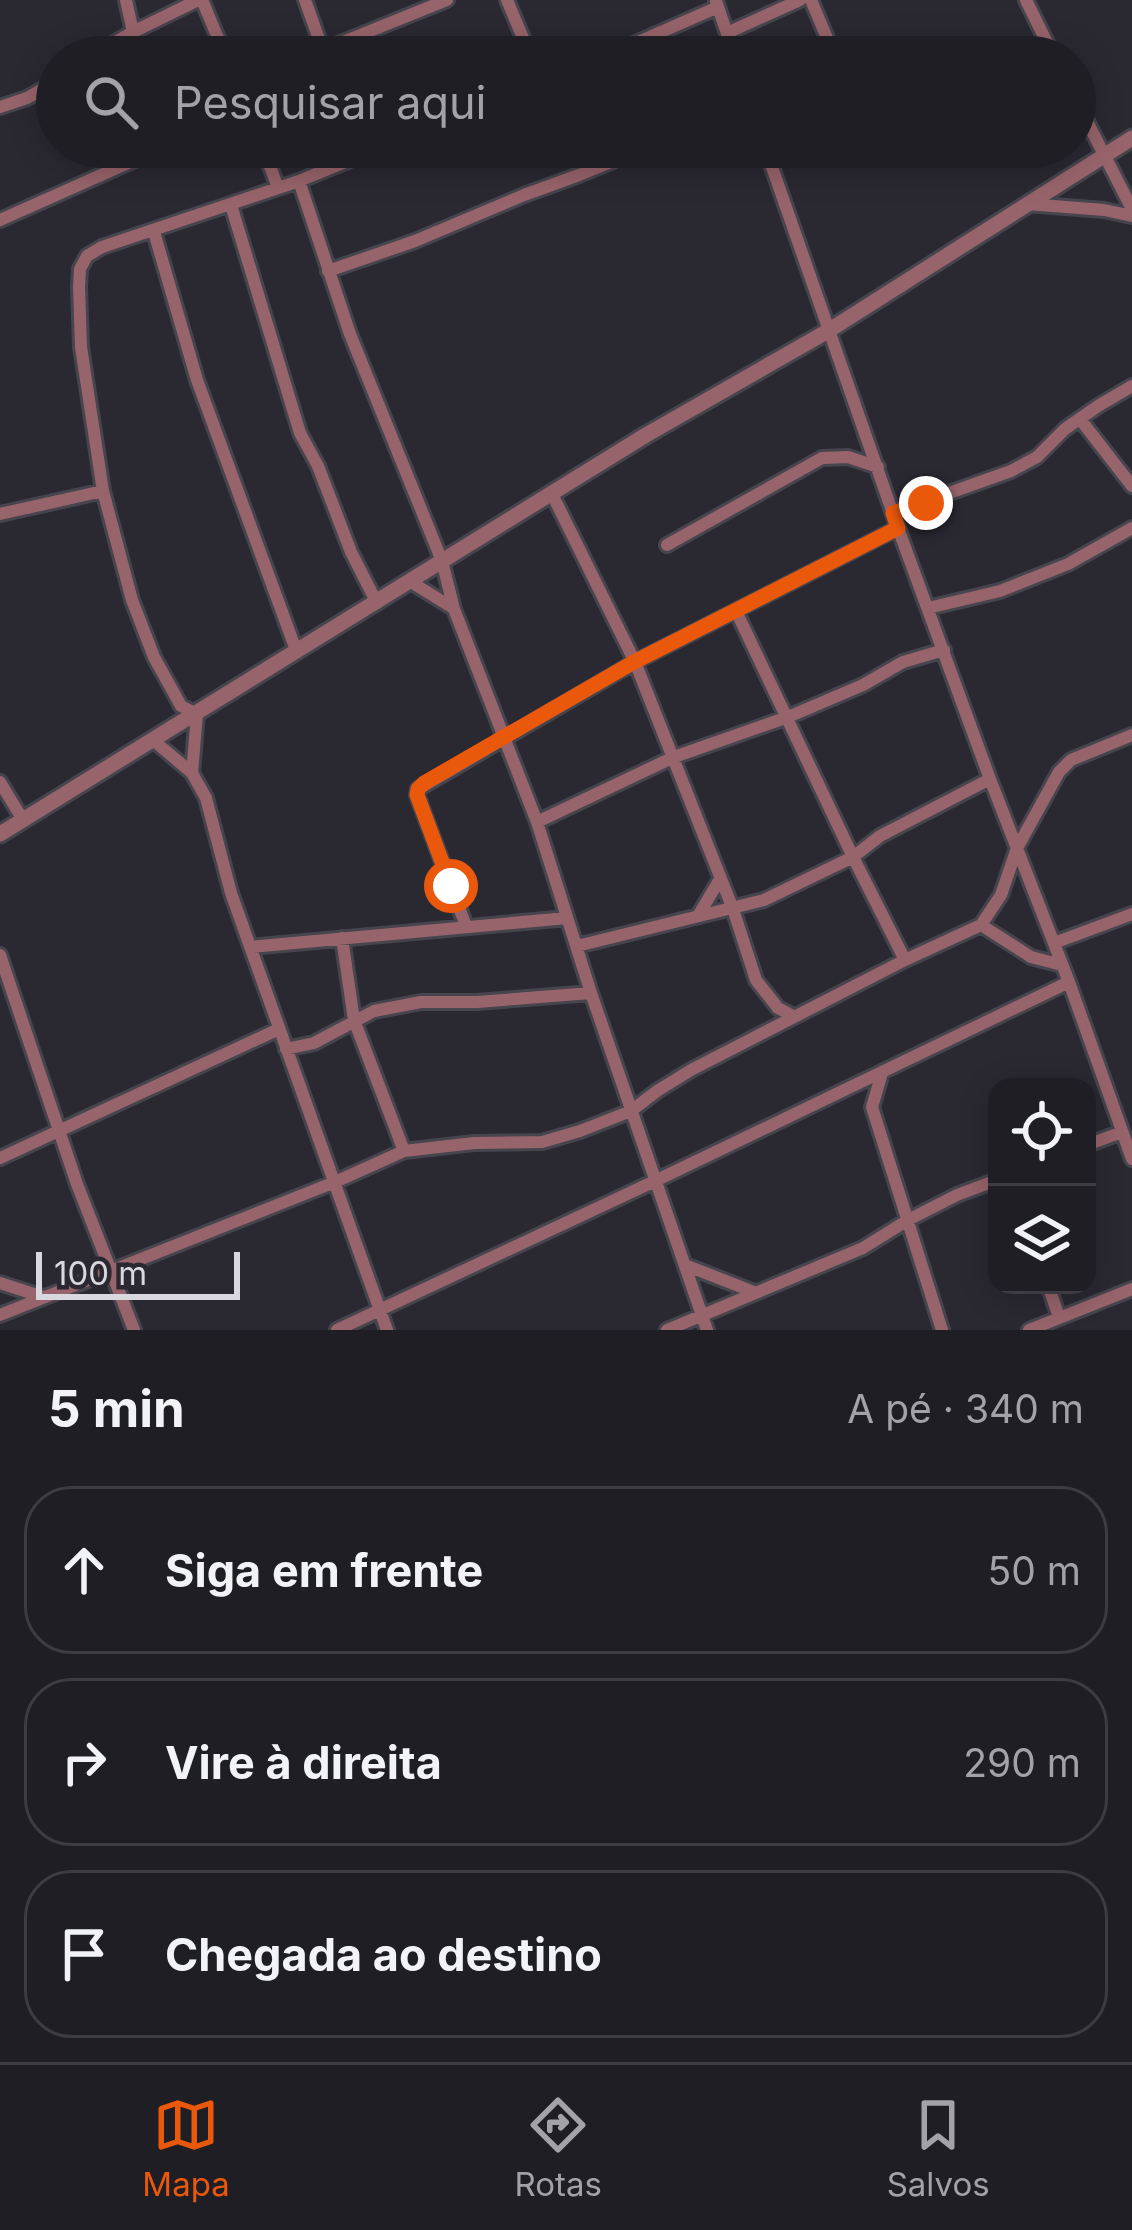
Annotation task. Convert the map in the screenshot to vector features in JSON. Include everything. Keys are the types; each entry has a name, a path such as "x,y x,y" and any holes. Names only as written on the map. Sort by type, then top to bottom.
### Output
{"street":[{"path":"126,0 135,36"},
{"path":"126,36 200,0 216,36"},
{"path":"304,0 318,36"},
{"path":"363,36 447,0"},
{"path":"507,0 522,36"},
{"path":"727,33 800,0"},
{"path":"811,0 826,36"},
{"path":"1026,0 1044,36"},
{"path":"648,36 717,3 728,36"},
{"path":"0,106 36,93"},
{"path":"1096,160 1132,138"},
{"path":"1096,139 1132,212"},
{"path":"0,223 119,168"},
{"path":"270,168 278,188"},
{"path":"197,714 181,706 154,657 132,600 103,491 82,347 80,268 86,256 102,247 325,168"},
{"path":"328,271 416,242 595,168"},
{"path":"772,168 898,528 1132,1159"},
{"path":"0,834 646,435 828,331 1084,168"},
{"path":"299,181 350,334 442,561 454,609 537,821 707,1330"},
{"path":"1027,204 1132,212"},
{"path":"231,205 299,433 377,603"},
{"path":"154,232 197,380 296,650"},
{"path":"893,513 1011,471 1132,386"},
{"path":"1080,419 1132,486"},
{"path":"667,545 822,458 848,457 878,467"},
{"path":"0,514 103,491"},
{"path":"552,494 634,662 674,757 734,909 756,980 778,1008 793,1016"},
{"path":"466,926 418,789 634,662 898,528"},
{"path":"928,608 1000,591 1051,571 1132,528"},
{"path":"411,582 454,609"},
{"path":"736,611 905,960"},
{"path":"537,821 674,757 788,717 903,662 944,650"},
{"path":"192,773 197,714"},
{"path":"0,1315 404,1151 455,1144 542,1142 631,1111 691,1070 981,925 1001,895 1017,848 1059,772 1071,760 1132,736"},
{"path":"153,740 192,773 213,816 231,893 387,1330"},
{"path":"577,946 734,909 799,885 990,779"},
{"path":"0,782 23,820"},
{"path":"698,916 720,879"},
{"path":"1054,944 1132,914"},
{"path":"250,946 567,918"},
{"path":"981,925 1030,956 1062,965"},
{"path":"342,938 354,1020 404,1151"},
{"path":"0,956 58,1129 134,1330"},
{"path":"337,1330 1069,982"},
{"path":"286,1049 314,1043 374,1011 421,1002 591,993"},
{"path":"0,1158 279,1029"},
{"path":"882,1073 872,1107 942,1330"},
{"path":"843,1091 872,1107"},
{"path":"1096,1142 1122,1132"},
{"path":"667,1330 863,1248 908,1220 988,1184"},
{"path":"685,1265 755,1292"},
{"path":"0,1283 43,1297"},
{"path":"1029,1330 1132,1289"},
{"path":"1051,1294 1059,1317"}],"route":[{"path":"451,886 417,795 424,783 634,662 898,528 893,513 926,503"}]}
